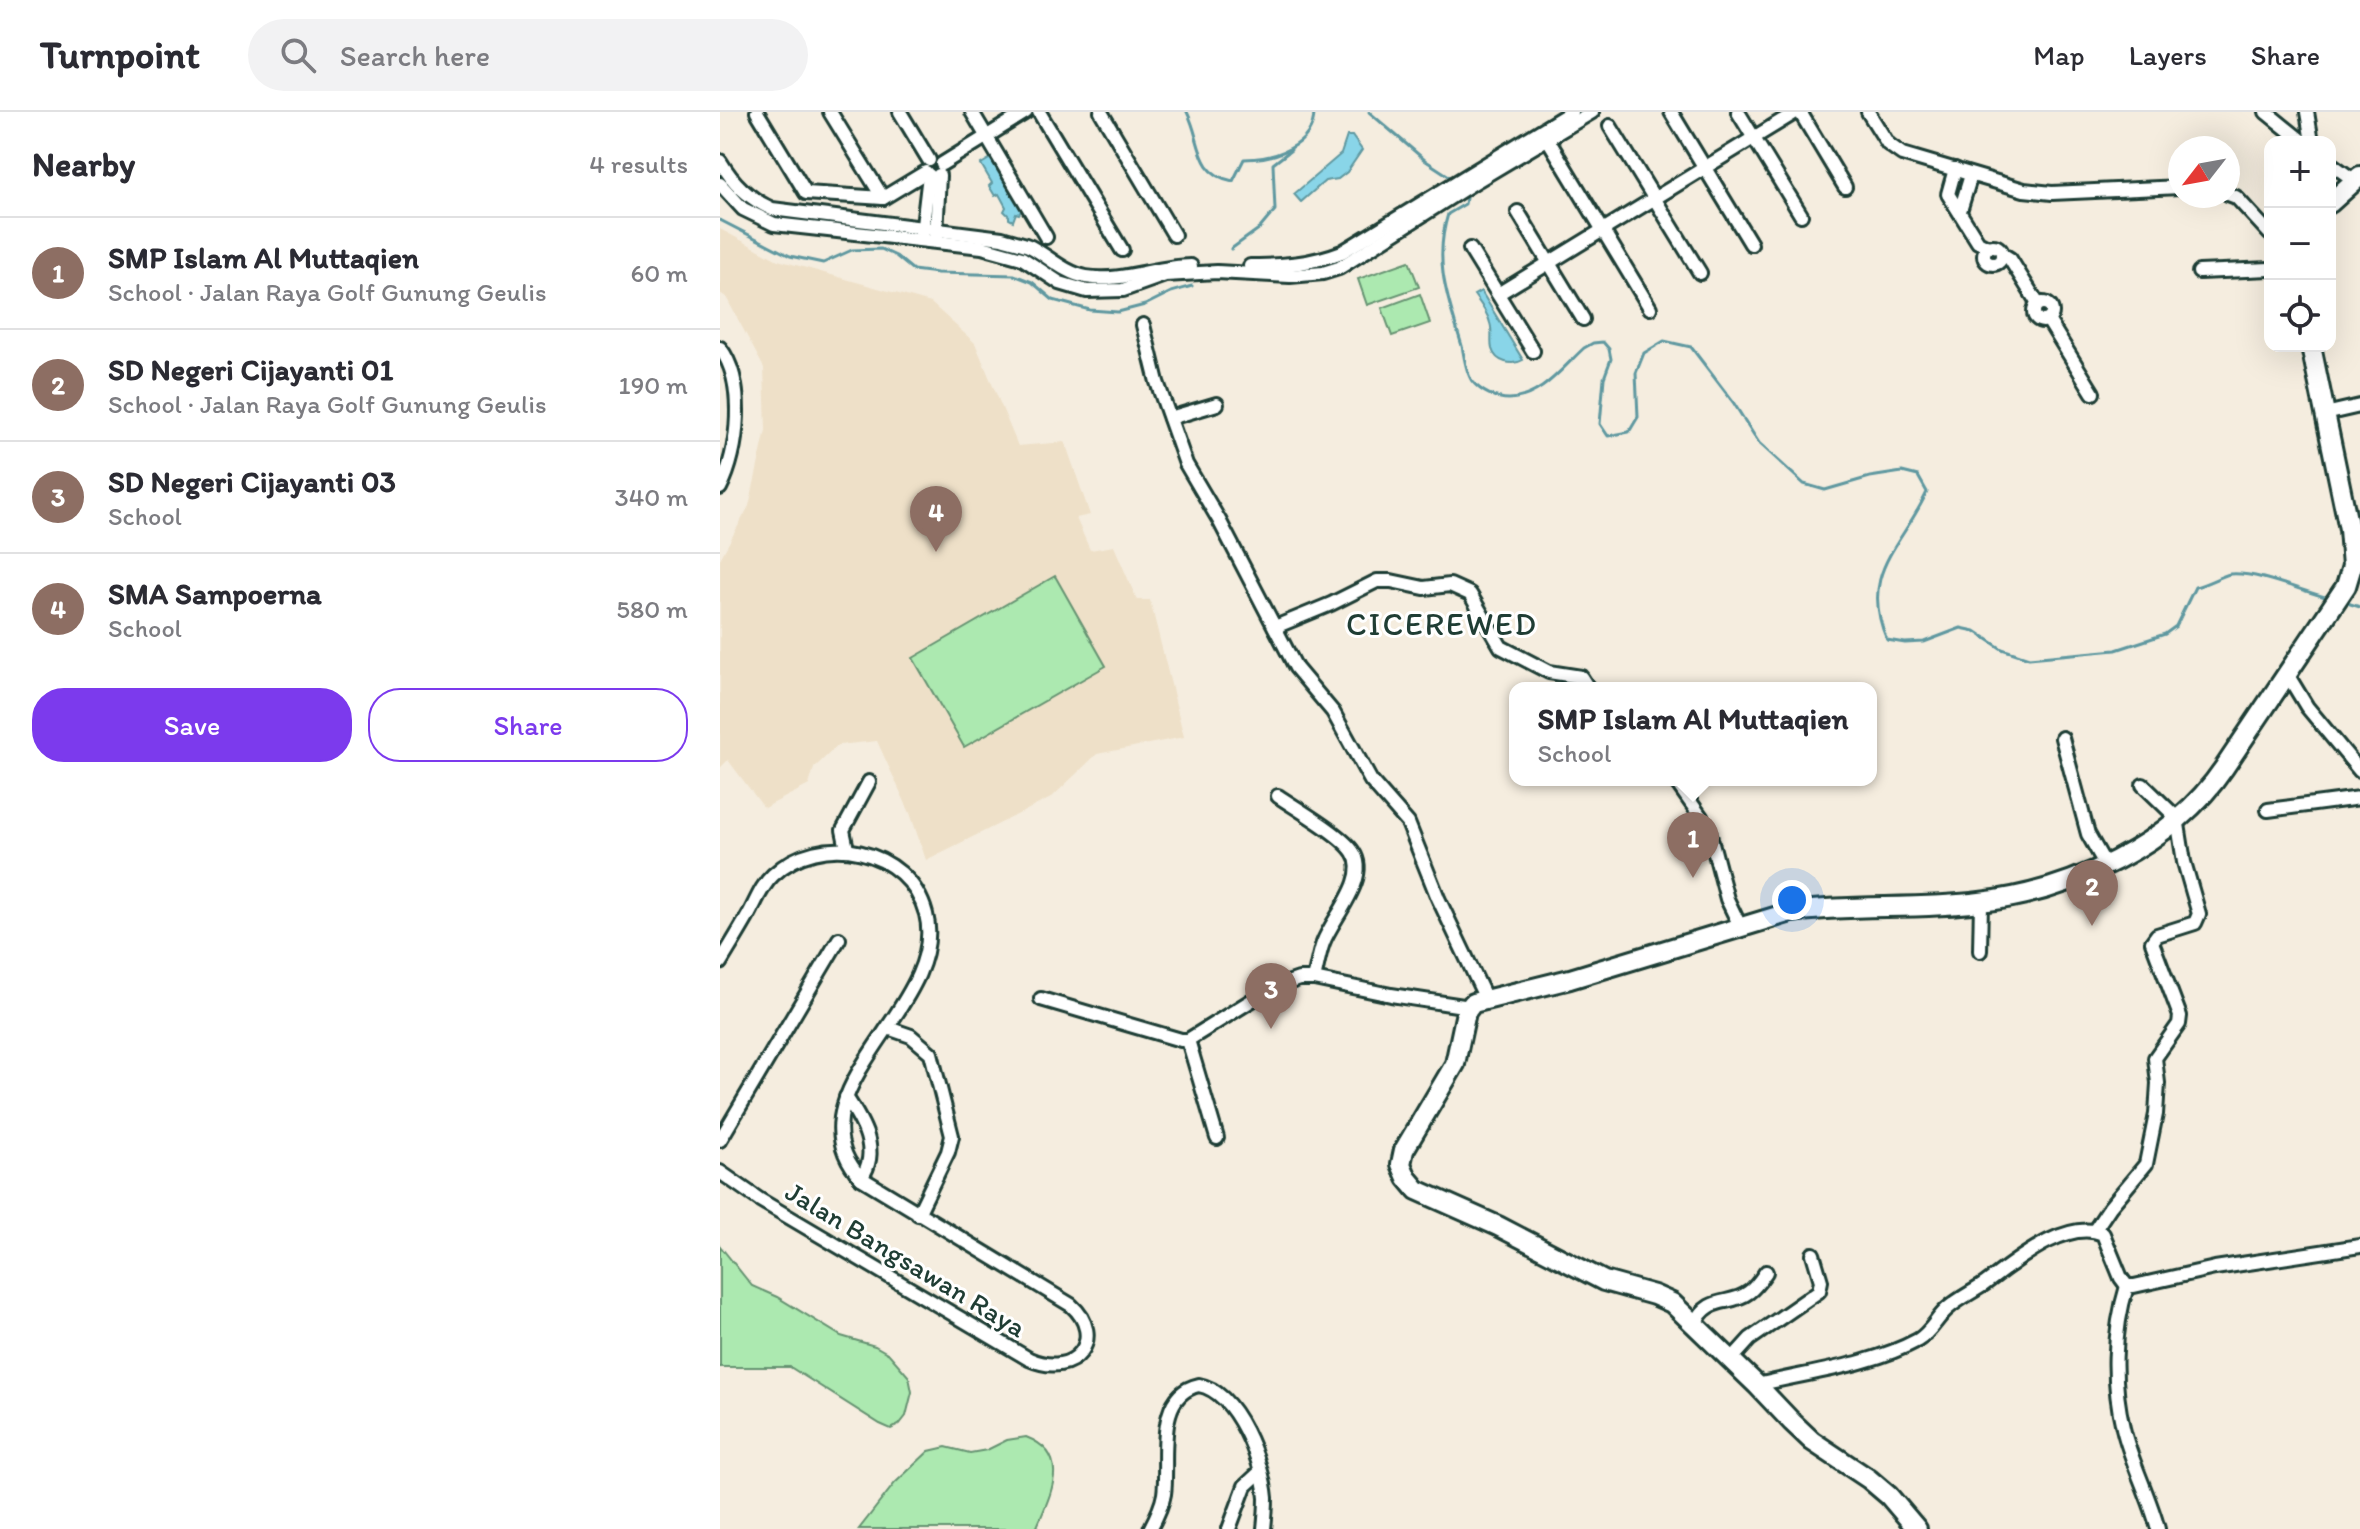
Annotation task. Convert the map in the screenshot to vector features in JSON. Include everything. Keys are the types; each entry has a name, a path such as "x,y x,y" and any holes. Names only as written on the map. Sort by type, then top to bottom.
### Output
{"main road":[{"path":"2336,197 2357,178"},
{"path":"1917,1529 1889,1496 1869,1479 1812,1441 1695,1324 1665,1299 1604,1281 1498,1226 1417,1190 1401,1164 1404,1150 1455,1064 1466,1012 1478,1003 1570,979 1791,912 1981,902 2055,886 2105,864 2151,838 2177,818 2217,779 2346,586 2352,566 2343,497 2312,352"}],"street":[{"path":"757,112 806,193 883,198 1026,112"},
{"path":"830,112 883,198"},
{"path":"900,112 933,169 929,235"},
{"path":"972,112 1046,237"},
{"path":"1039,112 1122,250"},
{"path":"1101,112 1174,235"},
{"path":"1545,135 1571,112"},
{"path":"720,161 735,185 772,209 982,247 1022,258 1060,283 1087,291 1123,290 1165,275 1217,272 1290,276 1339,268 1411,216 1545,135 1592,112"},
{"path":"1671,112 1751,244"},
{"path":"1738,112 1801,215"},
{"path":"1498,294 1798,112 1845,187"},
{"path":"1868,112 1888,144 1902,154 2024,190 2052,193 2168,188"},
{"path":"2266,112 2296,136"},
{"path":"2307,112 2311,136"},
{"path":"1610,126 1700,273"},
{"path":"1545,135 1650,308"},
{"path":"2336,166 2357,178"},
{"path":"1955,169 1948,194 1978,242 1988,247 1984,257 1988,263 1998,263 2002,254 2010,259 2038,304 2045,303 2051,307 2052,314 2048,320 2093,393"},
{"path":"1960,211 1971,175"},
{"path":"720,184 743,209 774,224 929,235"},
{"path":"2240,201 2264,227"},
{"path":"1518,212 1583,319"},
{"path":"1470,249 1533,351"},
{"path":"2199,272 2264,269"},
{"path":"1041,999 1170,1038 1188,1040 1287,981 1314,979 1391,995 1478,1003 1408,823 1371,781 1333,712 1296,668 1186,464 1157,382 1143,325"},
{"path":"720,348 731,372 737,423 733,457 720,488"},
{"path":"1170,418 1217,404"},
{"path":"2325,414 2360,406"},
{"path":"1275,627 1377,581 1424,588 1450,585 1470,594 1499,646 1549,672 1581,677 1584,682"},
{"path":"2287,674 2307,707 2360,771"},
{"path":"2062,738 2088,834 2105,864"},
{"path":"847,849 843,830 869,782"},
{"path":"2094,1231 2146,1164 2156,1114 2158,1083 2155,1058 2179,1024 2179,1009 2151,945 2157,935 2195,923 2199,914 2184,862 2177,818 2143,785"},
{"path":"1679,786 1710,835 1727,899 1740,926"},
{"path":"1278,796 1337,837 1354,853 1357,865 1353,890 1323,941 1314,979"},
{"path":"2268,810 2360,798"},
{"path":"720,963 764,884 792,860 811,852 847,849 870,854 909,882 926,914 926,947 920,966 888,1028 846,1097 839,1119 840,1142 847,1160 861,1178 918,1214 948,1152 952,1136 931,1053 911,1036 888,1028"},
{"path":"1980,951 1981,902"},
{"path":"720,1140 839,939"},
{"path":"1188,1040 1217,1138"},
{"path":"846,1097 865,1128 868,1139 870,1161 861,1178"},
{"name":"Jalan Bangsawan Raya","path":"720,1172 760,1200 1013,1350 1048,1366 1066,1365 1074,1359 1086,1339 1084,1320 1079,1312 918,1214"},
{"path":"1757,1385 1867,1358 1915,1341 1961,1298 2037,1246 2073,1232 2103,1234 2127,1286 2116,1335 2120,1410 2128,1443 2150,1497 2158,1529"},
{"path":"2127,1286 2215,1268 2360,1246"},
{"path":"1731,1360 1750,1339 1819,1291 1821,1281 1813,1254"},
{"path":"1695,1324 1712,1304 1749,1292 1766,1272"},
{"path":"1150,1529 1164,1499 1168,1417 1175,1400 1192,1386 1206,1386 1227,1402 1247,1433 1266,1498 1264,1529"},
{"path":"1229,1529 1245,1486 1259,1473"}],"shaded area":[{"path":"720,229 778,260 931,303 975,343 1018,446 1065,442 1090,515 1076,518 1090,550 1114,546 1137,600 1150,600 1184,737 1097,754 1051,798 926,860 910,813 877,741 838,745 814,768 809,785 764,808 728,760 720,768 720,559 749,506 766,430 764,368 726,297 720,293"}],"green space":[{"path":"1409,261 1419,287 1367,305 1358,279"},
{"path":"1420,294 1430,323 1392,336 1382,308"},
{"path":"1055,576 1106,666 964,747 913,658"},
{"path":"720,1246 752,1286 777,1297 841,1336 875,1346 889,1354 909,1377 912,1392 906,1416 899,1425 891,1429 880,1424 790,1367 720,1367"},
{"path":"1026,1437 1049,1454 1054,1465 1051,1490 1036,1529 859,1529 895,1483 929,1451 946,1447 970,1453"}],"water":[{"path":"1347,136 1352,136 1362,150 1347,172 1338,179 1325,181 1301,202 1294,194 1341,154"},
{"path":"991,158 1023,208 1019,214 1016,213 1013,221 1004,211 1006,207 999,194 995,196 989,186 992,183 981,164"},
{"path":"1481,291 1523,360 1505,362 1494,354 1489,319 1474,295"}],"waterway":[{"path":"1187,112 1206,164 1221,177 1233,181 1244,159 1267,157 1290,149 1299,142 1307,134 1314,112"},
{"path":"1369,112 1426,161 1452,178"},
{"path":"1231,249 1260,228 1275,210 1273,164 1291,150"},
{"path":"1467,192 1465,204 1448,214 1442,264 1447,296 1468,374 1484,392 1509,399 1531,393 1550,381 1584,348 1603,342 1609,349 1611,359 1604,378 1600,424 1608,436 1629,432 1638,417 1636,373 1644,353 1664,341 1691,347 1733,402 1759,443 1804,484 1825,490 1870,477 1902,472 1918,476 1927,492 1880,578 1879,616 1887,640 1924,642 1961,628 1975,631 2002,649 2029,658 2116,650 2165,634 2176,626 2195,587 2230,574 2267,579 2329,598"},
{"path":"720,220 790,256 823,263 852,250 881,249 913,270 1014,275 1032,282 1053,300 1090,310 1118,312 1192,286"},
{"path":"2344,602 2360,607"}],"place":[{"name":"SMA Sampoerna","path":"936,552"},
{"name":"SMP Islam Al Muttaqien","path":"1693,878"},
{"name":"SD Negeri Cijayanti 01","path":"2092,926"},
{"name":"SD Negeri Cijayanti 03","path":"1271,1029"}],"district":[{"name":"CICEREWED","path":"1442,624"}]}
